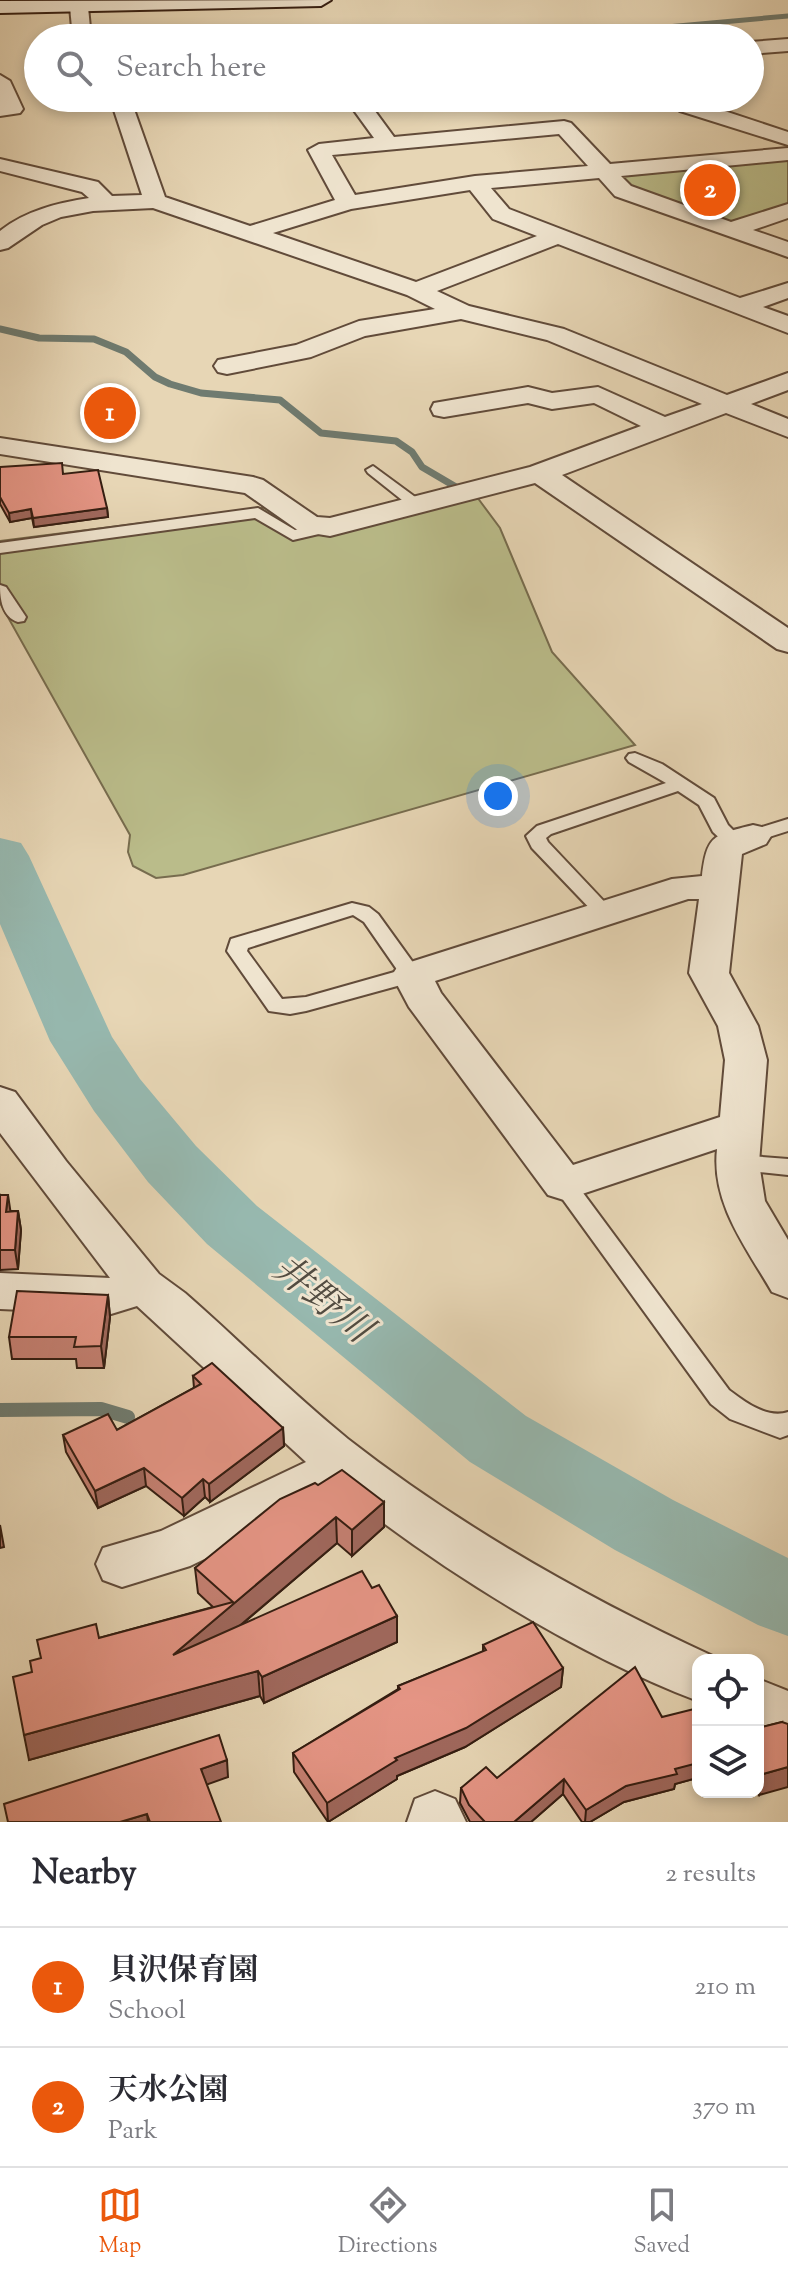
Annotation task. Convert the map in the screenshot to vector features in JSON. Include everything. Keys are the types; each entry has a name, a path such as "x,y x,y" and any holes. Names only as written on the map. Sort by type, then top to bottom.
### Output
{"main road":[{"path":"0,7 321,0"}],"street":[{"path":"79,7 81,24"},
{"path":"764,47 788,45"},
{"path":"0,81 13,109 0,110"},
{"path":"125,112 155,201"},
{"path":"366,112 388,143"},
{"path":"703,112 788,139"},
{"path":"348,203 319,150 564,127 623,191 788,250"},
{"path":"250,233 348,203 475,183 788,154"},
{"path":"0,165 90,187 105,202"},
{"path":"0,174 24,170"},
{"path":"475,183 501,214 788,325"},
{"path":"0,243 9,227 67,209 105,202 155,201 416,290 461,312 555,334 788,429"},
{"path":"731,229 788,211"},
{"path":"416,290 556,237"},
{"path":"741,306 788,290"},
{"path":"227,366 302,352 359,329 461,312"},
{"path":"0,446 253,486 309,525 330,527 540,473 788,381"},
{"path":"444,409 528,395 552,401 598,395 664,427"},
{"path":"540,473 788,642"},
{"path":"759,834 724,848 709,973 738,1026 746,1060 738,1145 743,1202 788,1280"},
{"path":"718,888 685,887 412,975 423,998 564,1184 738,1145"},
{"path":"0,1102 51,1172 143,1287 164,1298 204,1340 348,1466 440,1533 491,1565 639,1650 692,1673"},
{"path":"0,1291 111,1296 143,1287"},
{"path":"122,1564 172,1550 348,1466"},
{"path":"764,1707 788,1718"}],"lane":[{"path":"373,470 417,505"},
{"path":"0,548 258,513 293,535 330,527"},
{"path":"0,590 18,617"},
{"path":"635,758 707,802 720,828 759,834"},
{"path":"605,913 539,844 536,836 544,830 664,793 682,784"},
{"path":"362,911 371,918 412,975 387,978 285,1008 271,1002 237,951 238,944 341,912 362,911"},
{"path":"738,1145 788,1167"},
{"path":"564,1184 720,1397 739,1412 780,1427 788,1423"}],"green space":[{"path":"788,157 788,206 734,223 636,192 617,175"},
{"path":"477,497 500,528 552,652 635,745 183,875 156,878 133,866 128,852 130,835 0,603 0,541 269,507 324,536"}],"building":[{"path":"62,463 63,474 98,470 107,508 33,518 31,509 9,513 0,497 0,467"},
{"path":"0,1195 8,1195 6,1212 18,1211 15,1250 0,1250"},
{"path":"17,1291 108,1295 101,1346 74,1347 76,1337 9,1337"},
{"path":"212,1363 283,1428 209,1484 203,1479 182,1498 144,1468 95,1491 63,1435 108,1414 117,1430 201,1384 193,1376"},
{"path":"342,1470 384,1502 352,1530 336,1517 173,1655 362,1571 372,1588 379,1585 397,1616 262,1677 258,1671 24,1735 13,1677 32,1672 30,1661 41,1658 37,1640 96,1624 99,1638 233,1602 195,1568 280,1499 315,1483 318,1485"},
{"path":"533,1622 563,1668 466,1728 395,1758 397,1760 327,1803 293,1753 400,1689 398,1686 486,1650 483,1645"},
{"path":"635,1667 662,1717 692,1710 692,1765 675,1769 677,1774 626,1786 586,1810 564,1779 514,1822 485,1822 469,1805 461,1788 486,1767 497,1778"},
{"path":"782,1722 788,1724 788,1767 764,1774 764,1726"},
{"path":"219,1735 227,1760 201,1769 221,1822 150,1822 147,1814 120,1822 8,1822 4,1804"}],"waterway":[{"path":"700,24 788,16"},
{"path":"0,329 39,338 94,339 126,352 155,377 170,384 201,393 280,400 321,433 396,441 412,452 422,467 456,487"},
{"name":"井野川","path":"0,856 82,1041 117,1095 172,1164 232,1225 498,1439 644,1525 788,1599"},
{"path":"0,1410 101,1409 128,1417"}],"place":[{"name":"天水公園","path":"710,190"},
{"name":"貝沢保育園","path":"110,413"}]}
